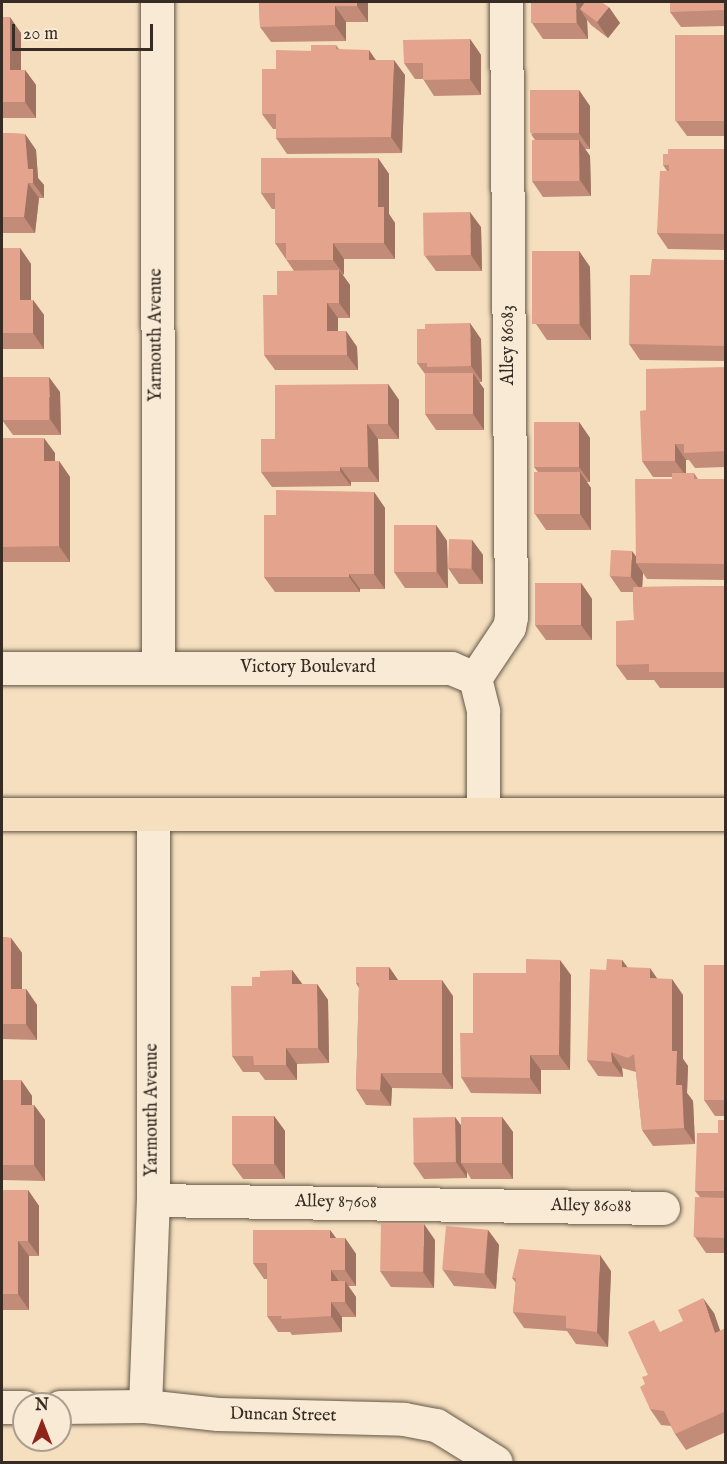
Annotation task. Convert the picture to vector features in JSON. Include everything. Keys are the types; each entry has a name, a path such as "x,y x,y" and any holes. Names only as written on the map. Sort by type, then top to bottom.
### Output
{"main road":[{"path":"2,814 726,814"}],"street":[{"name":"Yarmouth Avenue","path":"157,2 158,668"},
{"name":"Alley 86083","path":"475,678 509,627 511,617 506,2"},
{"name":"Victory Boulevard","path":"2,668 451,668 475,678"},
{"path":"475,678 483,711 483,814"},
{"name":"Yarmouth Avenue","path":"146,1406 153,1200 153,814"},
{"name":"Alley 87608","path":"153,1200 519,1206"},
{"name":"Alley 86088","path":"519,1206 663,1208"},
{"name":"Duncan Street","path":"72,1407 146,1406 218,1414 404,1419 436,1425 496,1462"}],"building":[{"path":"259,2 357,2 357,6 335,6 335,25 260,27"},
{"path":"531,2 576,2 576,23 531,23"},
{"path":"585,2 601,2 609,7 597,22 580,9"},
{"path":"670,2 726,2 726,10 670,12"},
{"path":"2,17 10,17 10,70 25,70 25,102 2,102"},
{"path":"675,35 726,35 726,121 675,121"},
{"path":"470,39 470,79 423,80 423,63 404,63 403,40"},
{"path":"311,45 336,45 336,49 369,50 369,60 394,60 391,137 276,138 276,114 262,114 262,69 276,69 276,50 311,51"},
{"path":"530,90 579,90 579,133 530,133"},
{"path":"2,133 25,134 28,169 33,169 33,183 28,183 24,217 2,217"},
{"path":"532,140 579,140 579,181 532,181"},
{"path":"668,149 726,149 726,234 657,233 660,171 669,171 669,165 663,165 663,154 668,154"},
{"path":"261,158 378,158 378,207 384,207 384,243 333,243 333,260 286,260 286,243 275,243 275,193 261,193"},
{"path":"470,212 471,255 424,256 423,213"},
{"path":"2,248 20,248 20,300 33,300 33,333 2,333"},
{"path":"532,251 579,251 579,324 532,324"},
{"path":"652,259 726,260 726,346 629,344 630,275 650,275"},
{"path":"339,270 339,303 327,303 327,331 346,331 347,355 264,355 263,295 277,295 277,271"},
{"path":"470,323 471,366 427,367 427,363 417,363 417,329 425,329 425,324"},
{"path":"726,367 726,451 684,453 684,444 675,444 675,461 642,461 640,411 646,410 646,369"},
{"path":"425,373 473,373 473,414 425,414"},
{"path":"2,377 49,377 49,420 2,420"},
{"path":"388,384 388,424 367,424 368,467 340,467 340,471 261,472 261,439 275,439 275,385"},
{"path":"534,422 579,422 579,467 534,467"},
{"path":"2,438 44,438 44,461 59,461 59,546 2,547"},
{"path":"534,472 580,472 580,514 534,514"},
{"path":"672,473 694,473 694,479 726,479 726,564 636,563 635,479 672,479"},
{"path":"276,490 374,492 374,574 349,574 349,577 264,577 264,515 276,515"},
{"path":"394,525 436,525 436,572 394,572"},
{"path":"449,539 472,540 471,569 448,568"},
{"path":"611,550 632,551 631,577 610,576"},
{"path":"535,583 581,583 581,625 535,625"},
{"path":"726,586 726,672 649,672 649,664 616,665 616,621 634,620 633,587"},
{"path":"2,937 11,938 11,989 26,989 26,1024 2,1024"},
{"path":"526,959 560,960 559,1055 530,1055 530,1078 461,1077 460,1033 473,1033 473,973 526,973"},
{"path":"607,959 622,960 622,967 650,968 650,978 672,979 672,1051 677,1051 676,1085 682,1085 684,1128 642,1130 634,1054 628,1058 611,1052 612,1062 587,1060 590,969 606,970"},
{"path":"704,965 726,965 726,1100 704,1100"},
{"path":"356,967 389,967 389,980 442,980 442,1073 381,1073 380,1090 356,1089 359,983 356,983"},
{"path":"292,970 292,984 317,984 318,1048 286,1048 286,1065 254,1065 253,1056 232,1056 231,986 252,986 252,977 260,977 260,971"},
{"path":"2,1080 21,1080 21,1105 34,1105 34,1165 2,1165"},
{"path":"232,1116 274,1116 274,1164 232,1164"},
{"path":"455,1117 456,1162 414,1163 413,1118"},
{"path":"461,1117 502,1117 502,1163 461,1163"},
{"path":"718,1120 726,1120 726,1191 695,1191 697,1133 718,1133"},
{"path":"2,1190 28,1190 28,1241 18,1241 18,1294 2,1294"},
{"path":"695,1197 726,1198 725,1238 694,1237"},
{"path":"381,1223 424,1224 423,1272 380,1271"},
{"path":"446,1226 488,1230 484,1273 442,1270"},
{"path":"253,1230 330,1230 330,1238 345,1238 345,1270 331,1270 331,1281 345,1281 345,1302 331,1302 331,1316 281,1319 282,1316 267,1316 267,1263 253,1263"},
{"path":"519,1249 600,1255 597,1332 566,1328 566,1316 513,1312 516,1278 512,1278"},
{"path":"703,1298 715,1333 726,1328 726,1415 724,1412 675,1434 664,1411 650,1409 640,1387 645,1384 642,1377 648,1375 628,1332 654,1320 660,1332 683,1321 678,1310"}]}
